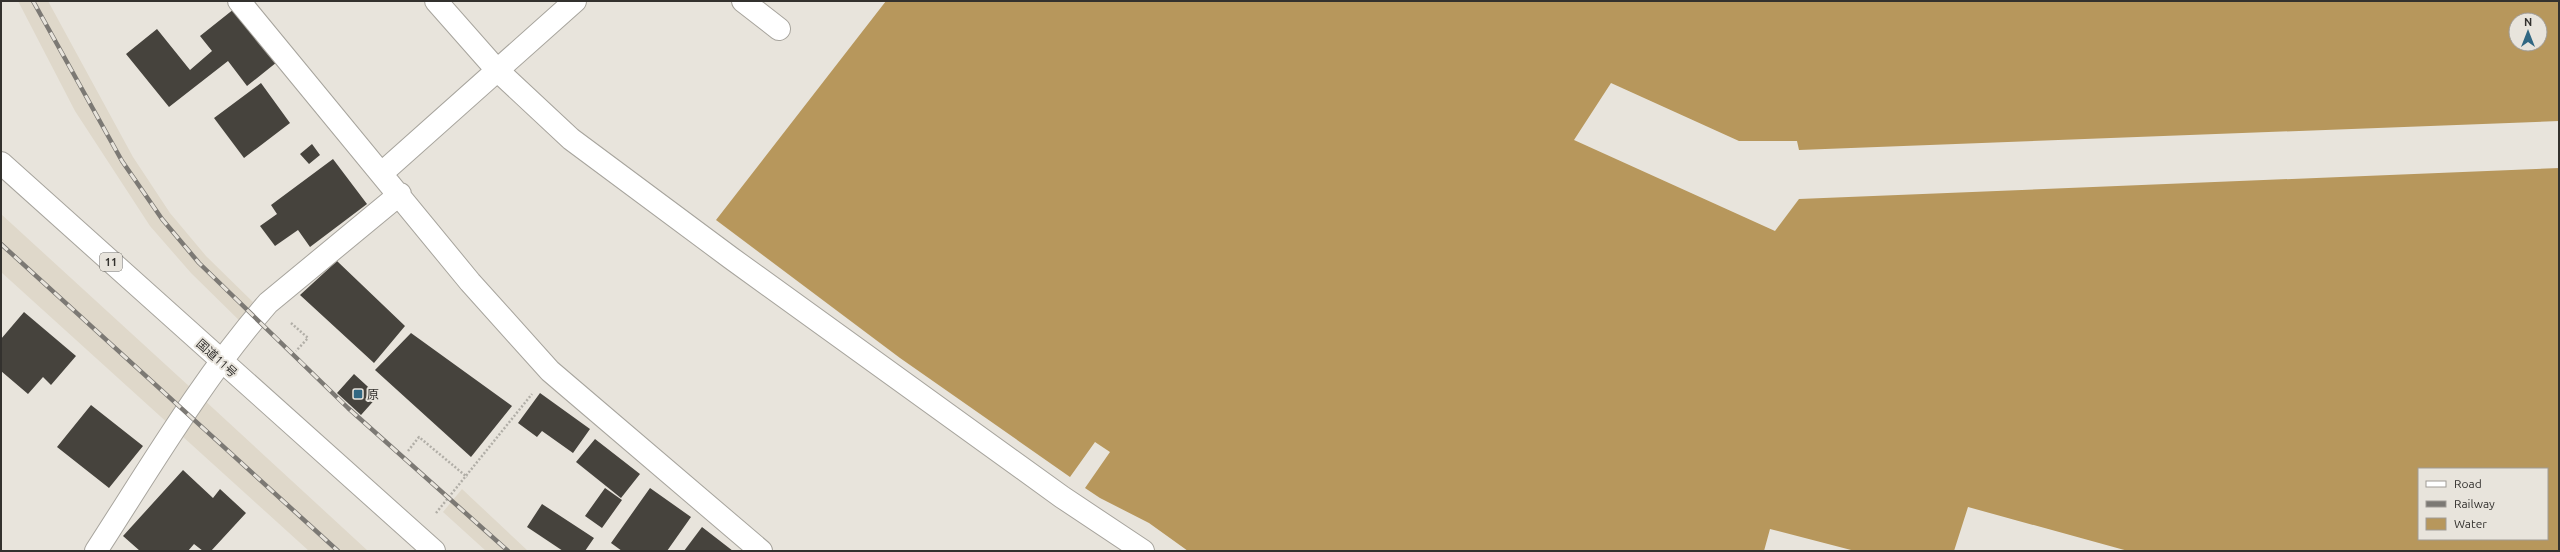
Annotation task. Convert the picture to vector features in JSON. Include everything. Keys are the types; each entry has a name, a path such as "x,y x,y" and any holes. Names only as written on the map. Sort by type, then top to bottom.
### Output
{"main road":[{"path":"239,1 400,194 470,282 550,371 761,551"},
{"path":"436,1 496,69 571,139 673,215 1062,497 1143,551"},
{"path":"382,173 496,69 575,1"},
{"path":"744,1 779,29"},
{"name":"国道11号","path":"1,163 221,362 434,551"},
{"path":"96,551 185,411 268,302 400,194"}],"path":[{"path":"268,302 308,338 296,351"},
{"path":"433,516 467,477 550,371"},
{"path":"408,451 419,437 467,477"}],"shaded area":[{"path":"18,1 48,1 133,157 170,213 206,256 258,307 249,330 191,273 150,226 75,111"},
{"path":"1,214 368,551 309,551 1,272"},
{"path":"462,489 528,551 486,551 443,512"}],"water":[{"path":"886,1 2559,1 2559,551 2128,551 1968,507 1954,551 1855,551 1770,529 1764,551 1188,551 1149,523 1100,498 1085,488 1110,452 1095,442 1070,477 900,358 716,220"}],"pier":[{"path":"1611,83 1739,141 1797,141 1799,150 2559,121 2559,168 1799,199 1775,231 1574,140"}],"building":[{"path":"239,5 282,58 247,86 228,61 169,107 126,54 157,29 190,70 212,51 200,36"},
{"path":"261,83 290,123 244,158 214,118"},
{"path":"312,144 320,155 309,164 300,154"},
{"path":"333,159 367,204 310,247 298,230 275,246 260,226 277,214 271,205"},
{"path":"337,261 405,326 374,363 300,295"},
{"path":"24,312 76,356 51,385 43,377 28,394 1,371 1,339"},
{"path":"411,333 512,406 471,457 375,370"},
{"path":"354,374 378,396 361,415 337,393"},
{"path":"540,393 590,429 573,453 542,431 537,437 518,423"},
{"path":"91,405 143,446 109,488 57,447"},
{"path":"595,439 640,474 621,498 576,462"},
{"path":"183,470 213,498 220,489 246,513 211,551 203,551 194,544 188,551 140,551 123,536"},
{"path":"605,488 622,500 602,528 585,516"},
{"path":"650,488 691,517 667,551 622,551 611,543"},
{"path":"542,504 594,538 585,551 563,551 527,527"},
{"path":"702,527 733,551 684,551"}],"railway":[{"path":"33,1 122,161 162,219 199,263 348,408 508,551"},
{"path":"1,244 338,551"}],"place":[{"name":"原","path":"358,394"}]}
